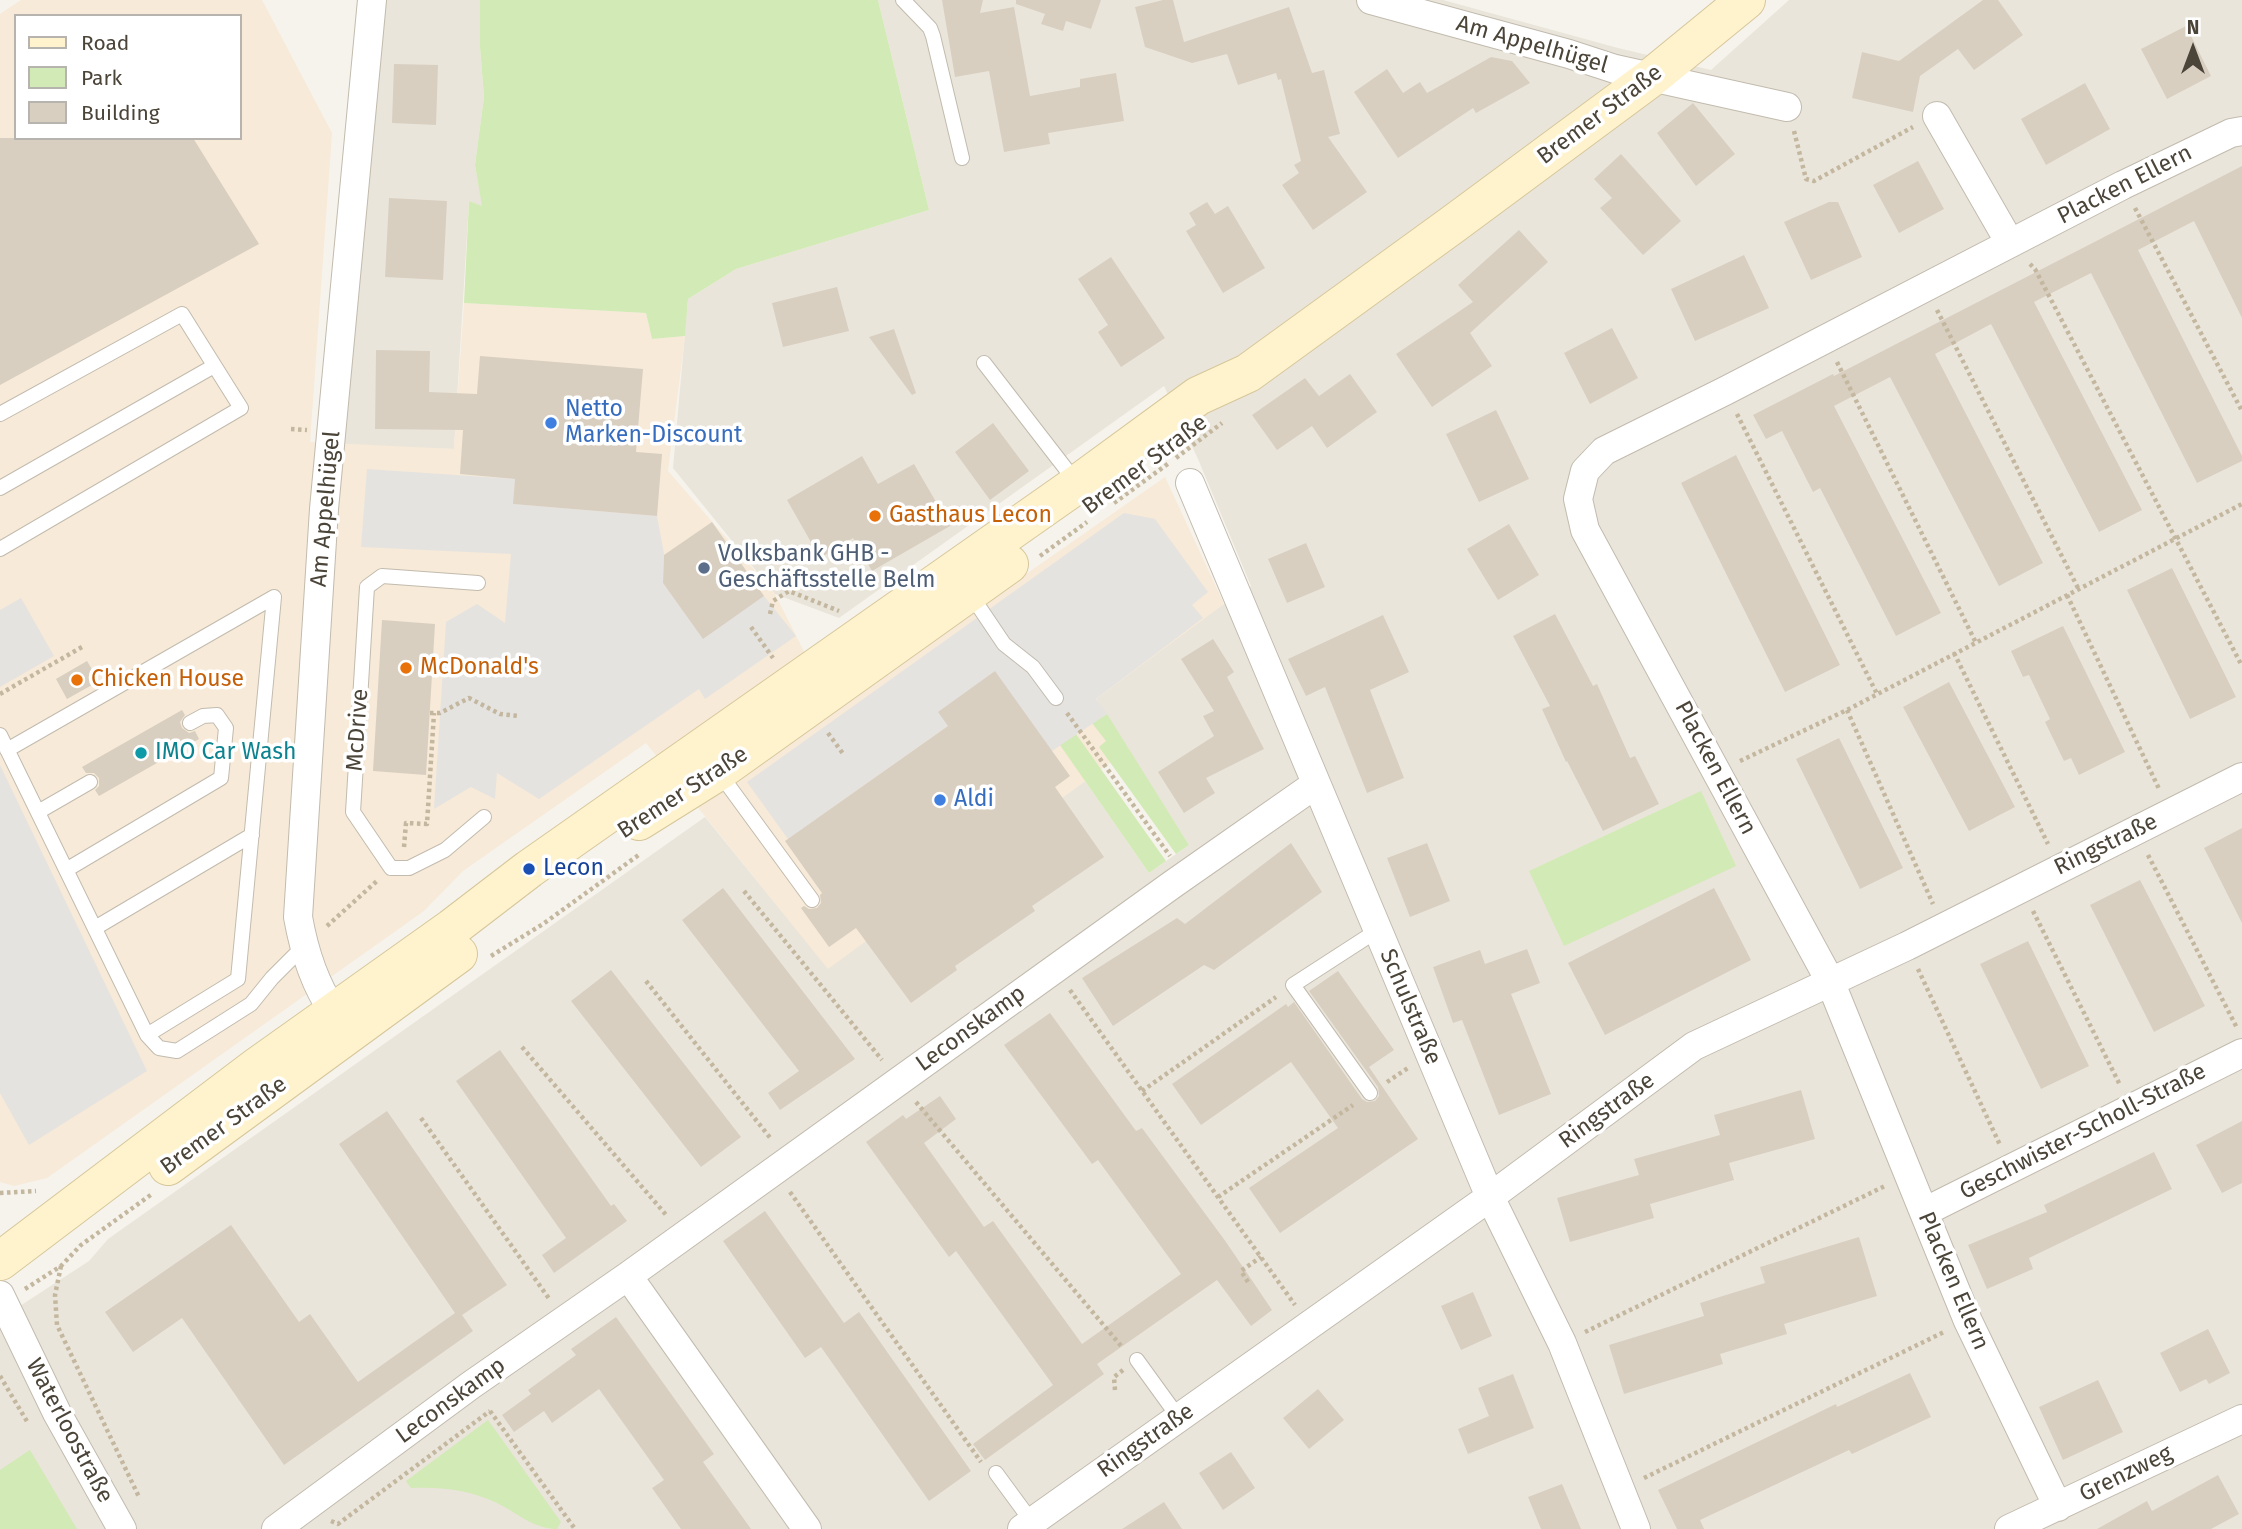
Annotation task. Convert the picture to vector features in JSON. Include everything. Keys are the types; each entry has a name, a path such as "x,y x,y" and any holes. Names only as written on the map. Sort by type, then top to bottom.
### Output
{"street":[{"name":"Am Appelhügel","path":"333,1012 322,994 303,947 298,918 324,509 372,0"},
{"name":"Am Appelhügel","path":"1371,0 1652,77"},
{"name":"Bremer Straße","path":"0,1263 258,1066 491,898 711,759 1086,493 1198,396 1248,373 1652,77 1746,0"},
{"path":"1652,77 1787,107"},
{"path":"1937,116 2010,243"},
{"name":"Placken Ellern","path":"2058,1507 1968,1321 1830,981 1585,530 1578,499 1584,471 1604,451 2123,186 2231,133 2242,131"},
{"name":"Schulstraße","path":"1190,483 1490,1197 1562,1343 1636,1529"},
{"name":"Bremer Straße","path":"0,1263 88,1224 391,1005 654,810 711,759"},
{"name":"Ringstraße","path":"1027,1525 1490,1197 1694,1046 1907,946 2242,777"},
{"name":"Leconskamp","path":"276,1529 471,1385 628,1276 1316,784"},
{"name":"Geschwister-Scholl-Straße","path":"1924,1212 2242,1053"},
{"path":"628,1276 807,1529"},
{"name":"Waterloostraße","path":"2,1298 57,1413 121,1529"},
{"name":"Grenzweg","path":"2009,1529 2241,1422"}],"lane":[{"path":"903,0 930,28 933,36 962,158"},
{"path":"0,414 182,314 241,408 0,549"},
{"path":"984,363 1086,493"},
{"path":"0,488 214,366"},
{"name":"McDrive","path":"391,868 353,812 367,587 382,576 478,583"},
{"path":"962,581 1004,644 1033,667 1056,698"},
{"path":"7,750 274,597 238,979 147,1035"},
{"path":"66,870 220,778 226,728 218,715 202,716 190,723"},
{"path":"0,735 147,1035 159,1048 177,1051 250,1004 303,947"},
{"path":"711,759 752,820 812,900"},
{"path":"38,812 90,782"},
{"path":"391,868 409,868 445,850 484,817"},
{"path":"95,928 252,835"},
{"path":"1370,1093 1293,985 1378,930"},
{"path":"1137,1360 1179,1418"},
{"path":"996,1473 1027,1525"}],"path":[{"path":"1787,107 1807,178 1814,181 1937,116"},
{"path":"2123,186 2242,411"},
{"path":"2010,243 2035,269 2242,666"},
{"path":"1926,288 2079,590"},
{"path":"1826,339 1976,643"},
{"path":"1725,391 1877,694"},
{"path":"1718,772 1847,710 2242,505"},
{"path":"770,614 773,601 789,591 843,612"},
{"path":"2067,595 2171,814"},
{"path":"751,627 780,669"},
{"path":"0,694 82,648"},
{"path":"1954,653 2060,867"},
{"path":"303,947 391,868 404,851 406,823 427,824 432,713 440,713 469,698 500,714 519,716"},
{"path":"1056,698 1185,876"},
{"path":"1847,710 1943,928"},
{"path":"2136,831 2242,1038"},
{"path":"2021,887 2132,1108"},
{"path":"744,891 1133,1362 1137,1360"},
{"path":"1907,946 2011,1168"},
{"path":"1055,969 1310,1325"},
{"path":"646,981 781,1166 980,1462 996,1473"},
{"path":"1142,1091 1293,985"},
{"path":"522,1047 684,1236"},
{"path":"1218,1197 1430,1053"},
{"path":"421,1118 565,1320"},
{"path":"1562,1343 1907,1175"},
{"path":"2,1298 61,1266 96,1234"},
{"path":"1248,1282 1241,1271 1261,1257"},
{"path":"61,1266 55,1295 57,1325 135,1489"},
{"path":"1621,1490 1968,1321"},
{"path":"471,1385 575,1529"}],"shaded area":[{"path":"21,0 262,0 332,133 310,442 454,449 464,303 646,313 652,339 685,336 668,471 775,594 833,709 1165,477 1224,604 1096,699 1129,749 828,969 646,743 463,871 424,911 47,1178 14,1186 0,1182 0,14"},
{"path":"382,0 480,0 484,97 475,165 483,207 469,201 454,449 343,446"},
{"path":"878,0 1443,0 1618,48 1711,70 1789,0 2242,0 2242,1529 0,1529 0,1319 89,1261 108,1239 705,817 828,968 1085,781 1149,873 1189,845 1096,699 1203,618 1251,586 1164,386 839,618 775,594 673,468 688,299 736,269 929,210"},
{"path":"367,469 515,479 514,504 657,516 664,554 663,583 703,638 764,596 796,636 705,699 699,689 539,799 497,773 495,799 471,787 434,809 446,622 477,604 505,623 511,554 361,547"},
{"path":"1124,513 1155,519 1208,592 1192,605 1203,618 1096,699 1107,714 1052,751 948,726 788,839 747,782"},
{"path":"21,598 54,656 0,687 0,610"},
{"path":"0,765 147,1071 29,1145 0,1093"}],"green space":[{"path":"480,0 878,0 929,210 736,269 688,299 685,336 652,339 646,313 464,303 469,201 482,206 475,165 484,97"},
{"path":"1107,714 1189,845 1176,854 1099,747 1106,741 1092,723"},
{"path":"1076,734 1166,861 1149,873 1060,745"},
{"path":"1701,791 1736,866 1564,946 1529,871"},
{"path":"488,1420 561,1522 557,1529 533,1523 476,1495 445,1489 411,1488 406,1481"},
{"path":"30,1450 77,1529 0,1529 0,1470"}],"building":[{"path":"942,0 983,0 980,13 1014,7 1030,96 1080,87 1080,79 1116,73 1124,121 1048,133 1050,144 1004,152 989,71 955,77"},
{"path":"1016,0 1101,0 1091,29 1066,21 1063,31 1041,24 1045,14 1016,4"},
{"path":"1173,0 1184,42 1289,7 1312,73 1324,70 1340,134 1328,137 1367,192 1313,230 1282,185 1299,173 1294,165 1301,161 1281,79 1278,80 1276,73 1238,85 1227,54 1192,63 1145,47 1135,7"},
{"path":"1983,0 1998,0 2023,35 1974,70 1958,49 1920,76 1913,112 1852,98 1862,52 1899,61"},
{"path":"2186,26 2211,76 2167,99 2141,49"},
{"path":"1491,57 1512,61 1530,83 1476,113 1473,108 1398,158 1354,92 1387,69 1403,93 1420,82 1427,93"},
{"path":"394,64 438,65 436,125 392,123"},
{"path":"2085,83 2110,129 2046,165 2021,119"},
{"path":"1693,103 1735,154 1696,186 1657,133"},
{"path":"0,138 194,140 259,244 0,385"},
{"path":"1621,154 1681,221 1643,255 1600,208 1612,198 1594,179"},
{"path":"1918,161 1944,209 1899,233 1873,185"},
{"path":"2242,166 2242,318 2194,221 2138,250 2242,456 2242,461 2197,483 2091,273 2034,302 2142,510 2099,532 1991,324 1935,354 2043,563 1999,586 1890,377 1834,406 1941,613 1896,636 1820,488 1813,492 1782,431 1766,439 1753,415"},
{"path":"389,198 447,201 443,280 385,277"},
{"path":"1207,202 1215,214 1228,206 1265,268 1223,293 1186,231 1196,225 1189,213"},
{"path":"1829,202 1838,202 1862,257 1811,280 1784,222"},
{"path":"1519,230 1548,262 1470,333 1492,366 1432,407 1396,354 1473,302 1458,285"},
{"path":"1744,255 1769,308 1695,341 1671,289"},
{"path":"1111,257 1165,338 1121,367 1098,332 1108,325 1078,279"},
{"path":"837,287 849,331 783,347 772,303"},
{"path":"1612,328 1638,378 1590,404 1564,353"},
{"path":"894,329 916,393 912,395 869,337"},
{"name":"Netto Marken-Discount","path":"376,350 430,351 429,392 477,394 480,356 643,369 636,452 662,454 657,516 513,504 515,479 460,474 463,430 375,429"},
{"path":"1350,374 1377,412 1327,448 1312,426 1277,450 1252,415 1305,378 1319,396"},
{"path":"1496,410 1529,479 1479,502 1446,434"},
{"path":"993,423 1029,471 990,500 955,452"},
{"path":"1736,455 1840,665 1785,692 1681,483"},
{"path":"862,456 878,484 914,464 950,526 872,571 853,538 820,558 787,500"},
{"name":"Volksbank GHB - Geschäftsstelle Belm","path":"712,522 764,596 703,639 663,583 664,555"},
{"path":"1509,524 1539,575 1498,600 1467,549"},
{"path":"1306,543 1325,587 1287,603 1268,559"},
{"path":"2172,568 2236,697 2190,719 2127,590"},
{"path":"1555,614 1593,686 1597,684 1630,758 1635,756 1659,804 1603,831 1566,762 1542,709 1550,706 1513,636"},
{"path":"1383,615 1409,672 1370,690 1404,778 1367,793 1325,687 1306,696 1288,659"},
{"name":"McDonald's","path":"382,620 435,624 426,775 373,771"},
{"path":"2063,626 2125,752 2079,775 2071,758 2064,761 2045,722 2050,719 2029,675 2023,677 2011,651"},
{"path":"1213,639 1234,672 1227,677 1264,749 1206,778 1215,793 1184,813 1158,772 1214,736 1203,716 1214,711 1181,659"},
{"name":"Chicken House","path":"87,661 99,681 67,699 56,679"},
{"name":"Aldi","path":"995,671 1070,776 1055,787 1104,857 1032,906 1035,911 955,966 957,970 911,1003 856,928 829,947 801,908 817,908 821,903 822,893 785,841 948,726 938,712"},
{"path":"1949,682 2015,807 1969,831 1903,707"},
{"name":"IMO Car Wash","path":"182,710 185,715 180,722 182,728 189,733 195,731 199,739 99,796 95,790 99,786 99,778 94,773 86,773 82,767"},
{"path":"1839,738 1903,868 1860,889 1796,759"},
{"path":"2242,828 2242,923 2204,848"},
{"path":"1291,843 1322,892 1214,970 1204,965 1113,1026 1082,978 1177,918 1185,924"},
{"path":"1427,843 1450,901 1410,917 1387,858"},
{"path":"2140,880 2205,1006 2154,1032 2090,905"},
{"path":"723,888 855,1059 780,1110 768,1093 799,1071 682,920"},
{"path":"1714,888 1751,960 1605,1035 1568,963"},
{"path":"2028,941 2089,1066 2041,1089 1980,964"},
{"path":"1527,949 1540,983 1511,994 1551,1094 1499,1115 1462,1020 1453,1023 1433,967 1480,950 1485,964"},
{"path":"611,970 741,1137 701,1167 571,1001"},
{"path":"1338,971 1394,1050 1369,1067 1418,1139 1280,1233 1249,1188 1338,1128 1291,1062 1201,1125 1172,1084 1286,1004 1288,1007 1294,1002 1362,1099 1367,1102 1375,1101 1379,1096 1378,1087 1309,991"},
{"path":"1050,1013 1136,1131 1142,1128 1272,1310 1251,1326 1217,1280 1097,1364 1104,1374 985,1460 973,1444 1053,1385 956,1251 949,1257 866,1142 903,1115 906,1119 940,1096 956,1119 924,1143 984,1227 993,1221 1082,1344 1181,1274 1098,1160 1092,1164 1004,1045"},
{"path":"500,1050 611,1206 614,1204 627,1221 554,1273 542,1255 566,1238 456,1081"},
{"path":"1801,1090 1815,1139 1729,1163 1734,1180 1650,1204 1654,1218 1570,1242 1557,1198 1639,1175 1634,1159 1720,1135 1714,1115"},
{"path":"387,1111 507,1285 462,1315 473,1331 284,1465 182,1318 133,1352 105,1312 231,1225 299,1322 310,1314 358,1382 455,1313 339,1144"},
{"path":"2242,1121 2242,1183 2222,1193 2196,1145"},
{"path":"2154,1152 2172,1189 2029,1258 2033,1269 1987,1289 1968,1245 2047,1212 2044,1205"},
{"path":"765,1211 844,1323 859,1312 971,1471 929,1501 821,1347 805,1358 723,1241"},
{"path":"1859,1237 1877,1296 1784,1324 1787,1334 1720,1354 1723,1364 1624,1394 1609,1345 1704,1316 1700,1303 1765,1283 1760,1267"},
{"path":"1473,1292 1492,1336 1461,1350 1441,1306"},
{"path":"616,1317 714,1454 703,1462 751,1529 681,1529 652,1488 664,1480 599,1389 552,1423 544,1411 514,1432 502,1415 531,1394 528,1390 576,1355 571,1349"},
{"path":"2208,1329 2230,1373 2209,1384 2206,1379 2180,1392 2160,1353"},
{"path":"1910,1373 1931,1417 1852,1454 1849,1450 1700,1520 1704,1529 1677,1529 1658,1490 1836,1404 1837,1407"},
{"path":"1513,1374 1534,1428 1468,1454 1458,1429 1489,1416 1478,1388"},
{"path":"2098,1380 2123,1432 2063,1460 2039,1407"},
{"path":"1318,1389 1344,1420 1309,1449 1283,1418"},
{"path":"1231,1452 1255,1488 1223,1510 1199,1473"},
{"path":"2218,1475 2239,1514 2211,1529 2097,1529 2147,1501 2152,1511"},
{"path":"1562,1484 1581,1529 1541,1529 1528,1497"},
{"path":"1164,1502 1182,1529 1122,1529"}],"place":[{"name":"Netto Marken-Discount","path":"551,423"},
{"name":"Gasthaus Lecon","path":"875,516"},
{"name":"Volksbank GHB - Geschäftsstelle Belm","path":"704,568"},
{"name":"McDonald's","path":"406,668"},
{"name":"Chicken House","path":"77,680"},
{"name":"IMO Car Wash","path":"141,753"},
{"name":"Aldi","path":"940,800"},
{"name":"Lecon","path":"529,869"}]}
